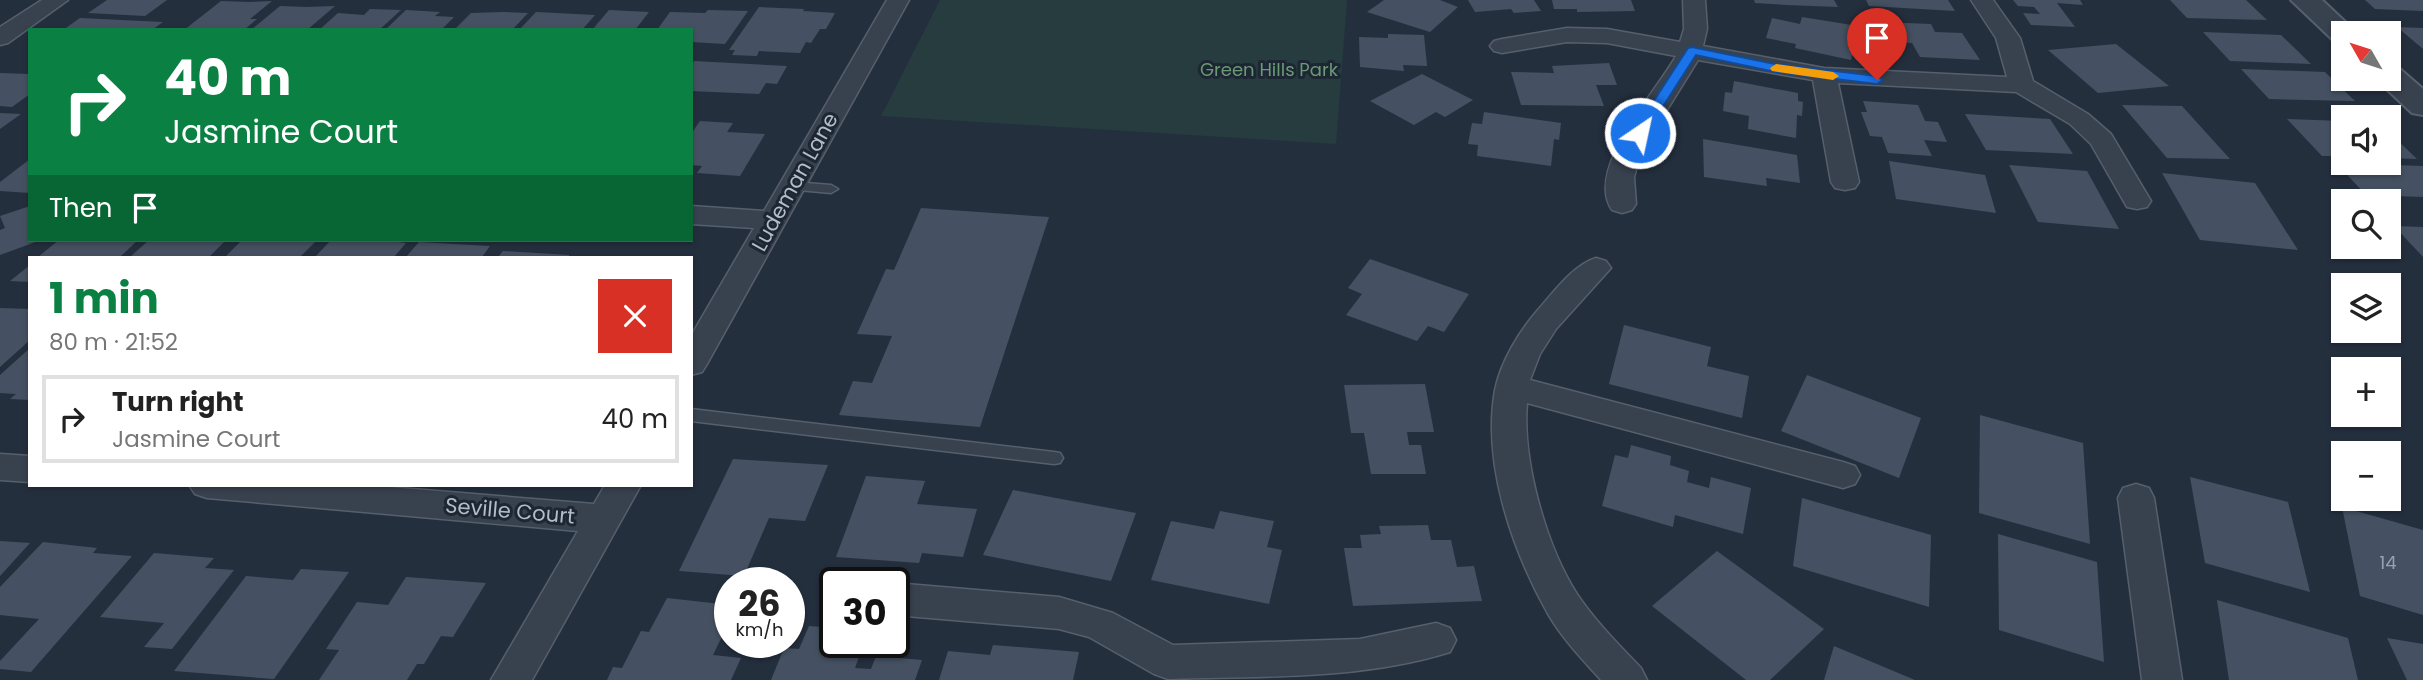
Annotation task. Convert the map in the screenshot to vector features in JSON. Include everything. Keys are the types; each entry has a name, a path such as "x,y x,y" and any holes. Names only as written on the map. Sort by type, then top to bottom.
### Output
{"street":[{"path":"0,38 58,0"},
{"name":"Ludeman Lane","path":"693,360 898,0"},
{"path":"1622,204 1620,174 1632,146 1692,51 1696,26 1694,0"},
{"path":"1982,0 2008,38 2022,85"},
{"path":"2305,0 2331,23"},
{"path":"1502,46 1544,38 1594,36 1648,42 1824,75 2022,85 2079,119 2102,140 2137,201"},
{"path":"1824,75 1846,182"},
{"path":"2401,86 2423,106"},
{"path":"693,215 773,220"},
{"path":"1597,268 1565,297 1527,349 1512,387 1510,439 1514,471 1532,537 1562,602 1597,648 1627,680"},
{"path":"1512,387 1843,475"},
{"path":"0,467 28,470"},
{"name":"Seville Court","path":"230,487 604,519"},
{"path":"512,680 622,487"},
{"path":"2136,498 2162,680"},
{"path":"910,600 1059,613 1099,624 1169,671 1360,656 1436,640"}],"lane":[{"path":"792,186 831,189"},
{"path":"693,415 1054,458"}],"green space":[{"name":"Green Hills Park","path":"940,0 1347,0 1336,144 881,116"}],"building":[{"path":"107,0 167,0 145,16 88,13"},
{"path":"1384,0 1440,0 1458,7 1430,32 1367,12"},
{"path":"1468,0 1534,0 1541,11 1514,13 1511,9 1475,12"},
{"path":"1552,0 1631,0 1635,11 1577,12 1577,9 1554,9"},
{"path":"1754,0 1834,0 1838,7 1755,3"},
{"path":"1866,0 1948,0 1955,11 1869,6"},
{"path":"2013,0 2080,0 2083,5 2057,3 2075,27 2031,25 2023,13 2040,14 2034,7 2018,6"},
{"path":"2170,0 2246,0 2267,20 2187,18"},
{"path":"2365,0 2423,0 2423,11 2375,9"},
{"path":"221,1 272,1 250,19 257,19 246,28 187,28"},
{"path":"280,6 335,6 309,28 253,28"},
{"path":"759,7 835,13 826,29 820,29 811,43 806,42 800,53 759,51 757,56 732,55 735,50 729,50"},
{"path":"370,9 401,10 381,28 321,28 338,13 364,15"},
{"path":"406,10 440,12 435,16 454,17 443,28 387,28"},
{"path":"609,10 649,12 637,28 594,28"},
{"path":"708,10 748,11 725,44 693,42 693,28 658,28 670,12 705,13"},
{"path":"536,12 595,15 584,28 521,28"},
{"path":"471,13 528,13 514,28 456,28"},
{"path":"1802,17 1858,26 1851,60 1795,48 1796,44 1766,38 1772,18 1800,24"},
{"path":"80,18 163,22 155,28 66,28"},
{"path":"1879,22 1931,24 1935,32 1962,33 1980,60 1920,57 1912,43 1896,42 1893,35 1885,35"},
{"path":"2401,27 2423,28 2423,49 2401,30"},
{"path":"2203,32 2281,35 2311,64 2230,61"},
{"path":"1388,34 1424,35 1427,66 1403,65 1404,71 1360,67 1359,37 1388,38"},
{"path":"2116,44 2169,86 2098,93 2048,50"},
{"path":"693,62 787,66 777,84 766,83 759,94 693,91"},
{"path":"1609,63 1617,85 1596,85 1604,106 1521,105 1511,72 1554,73 1552,66"},
{"path":"2241,69 2325,72 2331,78 2331,91 2345,91 2355,101 2269,99"},
{"path":"0,73 28,74 28,95 12,107 0,106"},
{"path":"1422,74 1473,100 1445,117 1436,112 1414,125 1370,101"},
{"path":"1734,81 1798,93 1798,101 1803,102 1802,116 1797,115 1796,138 1748,129 1749,116 1723,111 1725,92 1732,93"},
{"path":"1863,101 1918,105 1925,121 1938,122 1947,142 1924,140 1932,156 1888,153 1882,137 1870,136 1861,112 1867,112"},
{"path":"2122,105 2182,106 2230,159 2167,158"},
{"path":"1484,112 1561,123 1559,140 1554,139 1551,166 1477,156 1478,145 1468,144 1472,123 1482,124"},
{"path":"0,113 21,114 0,129"},
{"path":"1965,114 2050,119 2073,154 1986,150"},
{"path":"2287,119 2331,121 2331,156 2322,156"},
{"path":"700,121 733,123 727,132 765,134 740,176 697,173 702,166 693,165 693,131"},
{"path":"1703,139 1797,155 1800,183 1766,178 1767,186 1704,177"},
{"path":"2401,144 2417,159 2401,158"},
{"path":"28,161 28,193 0,191 0,182"},
{"path":"1889,161 1985,175 1996,213 1896,199"},
{"path":"2009,165 2087,171 2119,229 2038,222"},
{"path":"2401,165 2423,166 2423,197 2401,196 2401,189 2360,189 2347,175 2401,175"},
{"path":"2162,173 2255,183 2298,250 2200,240"},
{"path":"28,207 28,242 36,242 0,255 0,230 5,228 0,216"},
{"path":"921,208 1049,217 980,427 839,415 853,381 872,383 892,336 857,334 886,269 894,270"},
{"path":"2401,226 2423,227 2423,257 2401,233"},
{"path":"57,242 136,242 121,256 39,256"},
{"path":"147,242 224,242 210,256 131,256"},
{"path":"240,242 315,242 301,256 226,256"},
{"path":"329,242 406,243 395,256 316,256"},
{"path":"419,242 490,246 483,256 407,256"},
{"path":"503,251 569,255 569,256 499,256"},
{"path":"1370,259 1469,294 1444,332 1428,326 1417,341 1346,315 1362,294 1348,288"},
{"path":"28,267 28,282 10,281"},
{"path":"0,308 28,309 28,342 0,367"},
{"path":"1624,325 1711,347 1707,366 1749,376 1742,418 1609,384"},
{"path":"28,350 28,400 10,399 16,394 0,393 0,375"},
{"path":"1807,375 1921,418 1899,478 1781,431"},
{"path":"1425,384 1434,432 1407,432 1409,445 1421,445 1426,474 1371,474 1364,433 1351,433 1344,385"},
{"path":"1980,415 2083,443 2090,544 1979,513"},
{"path":"1631,445 1671,456 1670,465 1689,471 1687,482 1709,488 1711,477 1751,488 1743,534 1675,515 1673,527 1602,506 1615,455 1628,458"},
{"path":"733,459 828,465 805,521 769,518 748,567 714,567 714,574 679,571"},
{"path":"866,476 925,481 917,504 977,509 963,557 922,553 919,563 836,557"},
{"path":"2190,477 2288,502 2310,592 2205,563"},
{"path":"1013,490 1136,513 1111,581 983,555"},
{"path":"1802,498 1931,535 1929,607 1793,566"},
{"path":"1220,511 1274,521 1267,547 1282,550 1269,604 1151,580 1171,521 1214,529"},
{"path":"2343,511 2356,511 2423,530 2423,615 2360,596"},
{"path":"1428,525 1431,540 1451,540 1457,567 1474,566 1482,601 1353,606 1344,548 1362,548 1360,535 1381,534 1379,526"},
{"path":"1998,534 2097,562 2104,662 1999,630"},
{"path":"0,541 30,543 0,576"},
{"path":"43,542 97,548 93,553 132,556 31,672 0,669 0,661 39,619 0,615 0,587"},
{"path":"1717,551 1824,629 1770,680 1746,680 1652,606"},
{"path":"154,553 214,558 205,568 234,570 172,649 144,647 164,623 100,617"},
{"path":"301,569 349,572 274,679 174,671 246,576 293,580"},
{"path":"406,577 486,583 453,637 441,636 424,664 417,664 407,680 319,680 339,650 326,649 357,602 388,605"},
{"path":"667,598 714,603 714,658 741,658 731,680 607,680 613,667 622,668 641,631 649,632"},
{"path":"2217,600 2348,638 2358,680 2229,680"},
{"path":"809,626 819,627 819,658 859,658 855,668 871,669 875,658 922,660 915,680 771,680 780,658 805,658 805,635"},
{"path":"2387,638 2423,644 2423,680 2407,680"},
{"path":"993,645 1079,652 1073,680 939,680 948,651 990,655"},
{"path":"1834,646 1915,680 1824,680"}],"slow traffic":[{"path":"1776,68 1833,76"}],"route":[{"path":"1640,133 1679,76 1692,51 1775,68 1877,80"}]}
